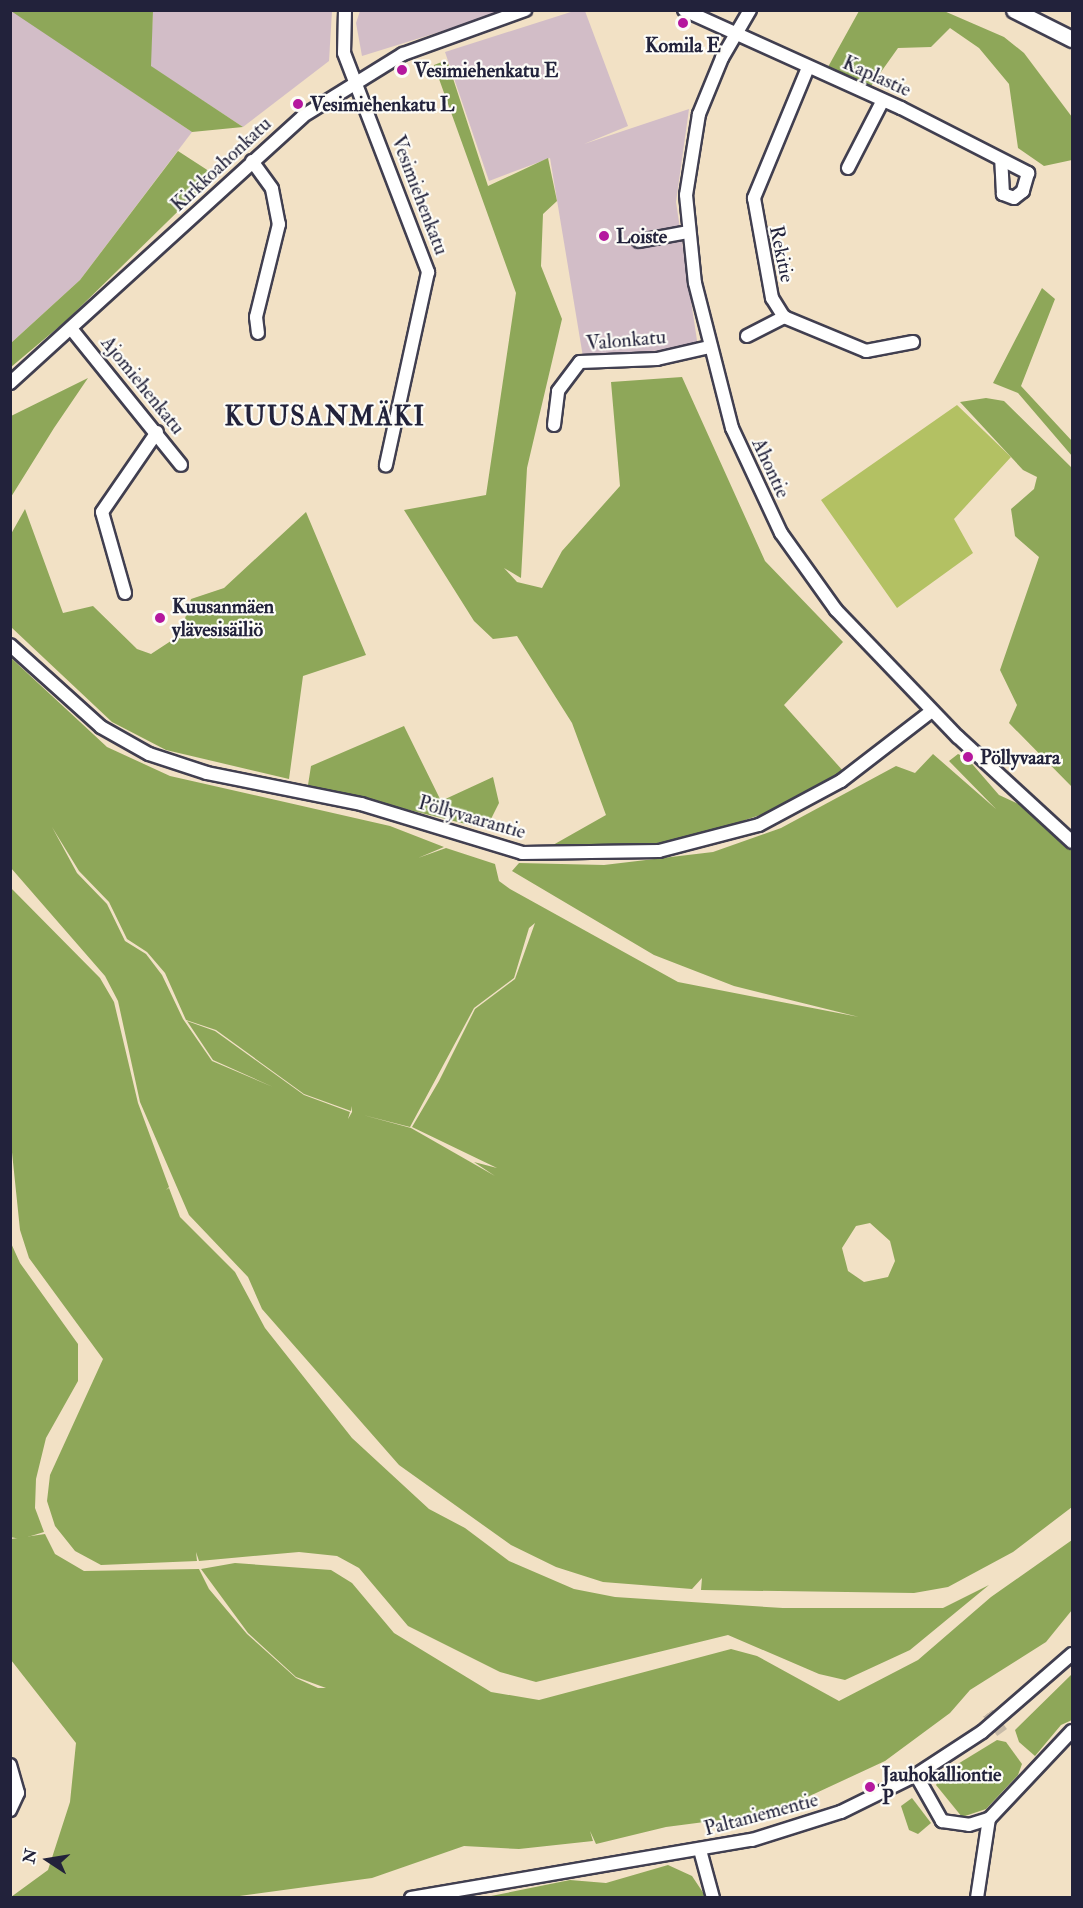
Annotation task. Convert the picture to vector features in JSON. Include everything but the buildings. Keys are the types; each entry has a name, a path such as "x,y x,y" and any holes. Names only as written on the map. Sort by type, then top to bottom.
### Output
{"main road":[{"path":"1014,10 1072,39"}],"street":[{"name":"Vesimiehenkatu","path":"345,10 342,44 354,81 428,272 386,465"},
{"name":"Kirkkoahonkatu","path":"10,383 73,331 252,161 303,116 354,81 456,32 525,10"},
{"path":"684,10 733,36"},
{"name":"Ahontie","path":"750,10 733,36 694,134 688,232 709,347 732,428 781,533 860,639 932,711 1072,842"},
{"name":"Kaplastie","path":"733,36 807,70 883,100 1001,160"},
{"name":"Rekitie","path":"784,317 769,290 754,198 807,70"},
{"path":"848,168 883,100"},
{"path":"252,161 272,189 279,225 256,317 258,333"},
{"path":"639,241 688,232"},
{"path":"747,336 784,317 866,351 913,342"},
{"name":"Ajomiehenkatu","path":"73,331 157,432 181,465"},
{"name":"Valonkatu","path":"554,425 558,391 580,363 657,359 709,347"},
{"path":"125,593 102,512 157,432"},
{"name":"Pöllyvaarantie","path":"10,645 101,727 143,752 207,774 361,804 522,853 658,851 759,825 841,781 932,711"},
{"name":"Paltaniementie","path":"411,1898 700,1850 802,1826 916,1774 982,1732 1072,1654"},
{"path":"916,1774 942,1821 969,1826 989,1819 1072,1731"},
{"path":"10,1765 18,1793 10,1810"},
{"path":"976,1898 989,1819"},
{"path":"700,1850 713,1898"}],"shaded area":[{"path":"11,10 192,132 80,280 11,343"},
{"path":"153,11 332,11 329,61 243,127 150,66"},
{"path":"360,11 507,11 362,56 356,23"},
{"path":"574,11 585,11 628,126 584,144 689,109 676,202 698,347 583,357 550,158 489,181 445,52"}],"green space":[{"path":"11,11 153,11 151,66 243,127 192,132"},
{"path":"859,11 944,11 1004,37 1024,53 1072,117 1072,160 1044,166 1018,148 1009,84 979,48 950,28 931,47 898,48 871,86 828,67"},
{"path":"447,60 488,186 548,158 557,201 543,214 541,266 562,319 527,468 521,578 504,568 517,582 542,588 562,551 620,486 611,382 682,377 765,561 843,642 784,705 844,772 772,811 700,835 652,844 553,845 606,815 572,723 517,636 493,639 474,621 404,510 486,495 516,293 434,65"},
{"path":"178,151 215,175 67,320 11,367 11,343 80,280"},
{"path":"1042,288 1055,299 1021,386 1072,441 1072,456 1018,393 993,383"},
{"path":"88,378 54,428 11,497 11,416"},
{"path":"986,398 1004,401 1072,468 1072,787 1009,723 1017,705 1000,670 1039,557 1015,536 1011,509 1034,489 1037,477 1023,470 960,402"},
{"path":"957,405 1011,457 954,519 973,553 897,608 821,500"},
{"path":"25,509 63,613 93,606 137,649 151,654 180,635 191,599 224,588 306,512 366,655 303,676 289,779 166,750 112,722 11,627 11,534"},
{"path":"10,657 107,747 170,776 390,826 444,847 418,858 446,848 495,864 499,881 510,889 678,982 859,1017 734,986 654,955 512,871 519,863 604,865 713,852 781,828 896,766 915,773 933,754 996,809 949,761 958,754 967,758 999,795 1025,807 1072,851 1072,1507 1013,1552 948,1587 914,1593 701,1590 702,1578 692,1589 603,1582 556,1567 511,1545 399,1465 262,1309 248,1277 189,1215 140,1102 118,1001 105,976 11,868","holes":["52,827 79,871 109,902 127,939 147,952 165,973 186,1020 216,1030 304,1094 351,1111 352,1106 352,1112 348,1119 350,1112 304,1095 215,1031 187,1021 213,1060 273,1087 212,1061 183,1019 162,975 146,954 125,941 107,904 77,873","535,923 515,979 475,1009 439,1081 412,1127 497,1168 474,1162 495,1176 411,1128 363,1115 410,1127 474,1008 514,978 529,928","870,1223 890,1241 895,1261 888,1277 864,1282 848,1271 842,1248 856,1226"]},
{"path":"404,726 441,801 493,777 499,803 486,829 308,785 311,766"},
{"path":"10,887 100,978 114,1002 138,1103 169,1187 166,1190 169,1188 180,1217 235,1272 265,1328 352,1438 429,1509 465,1528 509,1561 574,1589 615,1597 783,1608 943,1608 989,1585 910,1650 845,1680 819,1674 728,1635 536,1682 500,1672 408,1626 359,1568 337,1556 299,1552 199,1561 196,1552 197,1561 101,1565 75,1551 55,1526 47,1501 50,1475 103,1359 29,1258 20,1230 10,1133"},
{"path":"10,1241 20,1263 78,1344 78,1381 46,1438 36,1479 35,1508 44,1532 21,1539 10,1537"},
{"path":"45,1534 55,1554 84,1571 199,1569 209,1589 247,1634 296,1678 318,1688 326,1688 296,1677 248,1633 201,1569 235,1563 331,1570 352,1583 394,1633 491,1692 539,1700 731,1649 757,1656 839,1701 918,1660 991,1597 1072,1540 1072,1610 1046,1642 970,1690 950,1713 885,1761 773,1813 666,1827 596,1844 590,1831 593,1841 519,1849 464,1846 372,1878 232,1897 11,1897 48,1870 70,1802 76,1743 11,1660 11,1539"},
{"path":"1072,1674 1072,1720 1061,1725 1035,1756 1019,1742 1015,1730"},
{"path":"997,1740 1006,1742 1022,1764 1018,1775 986,1809 962,1817 936,1785 943,1773"},
{"path":"912,1798 931,1823 918,1834 909,1830 901,1806"},
{"path":"668,1865 692,1876 706,1897 486,1897 570,1880 606,1883"}],"tunnel":[{"path":"988,1713 1002,1732"}],"place":[{"name":"Komila E","path":"683,23"},
{"name":"Vesimiehenkatu E","path":"402,70"},
{"name":"Vesimiehenkatu L","path":"298,104"},
{"name":"Loiste","path":"604,236"},
{"name":"Kuusanmäen ylävesisäiliö","path":"160,618"},
{"name":"Pöllyvaara","path":"968,757"},
{"name":"Jauhokalliontie P","path":"870,1787"}],"district":[{"name":"KUUSANMÄKI","path":"325,418"}]}
